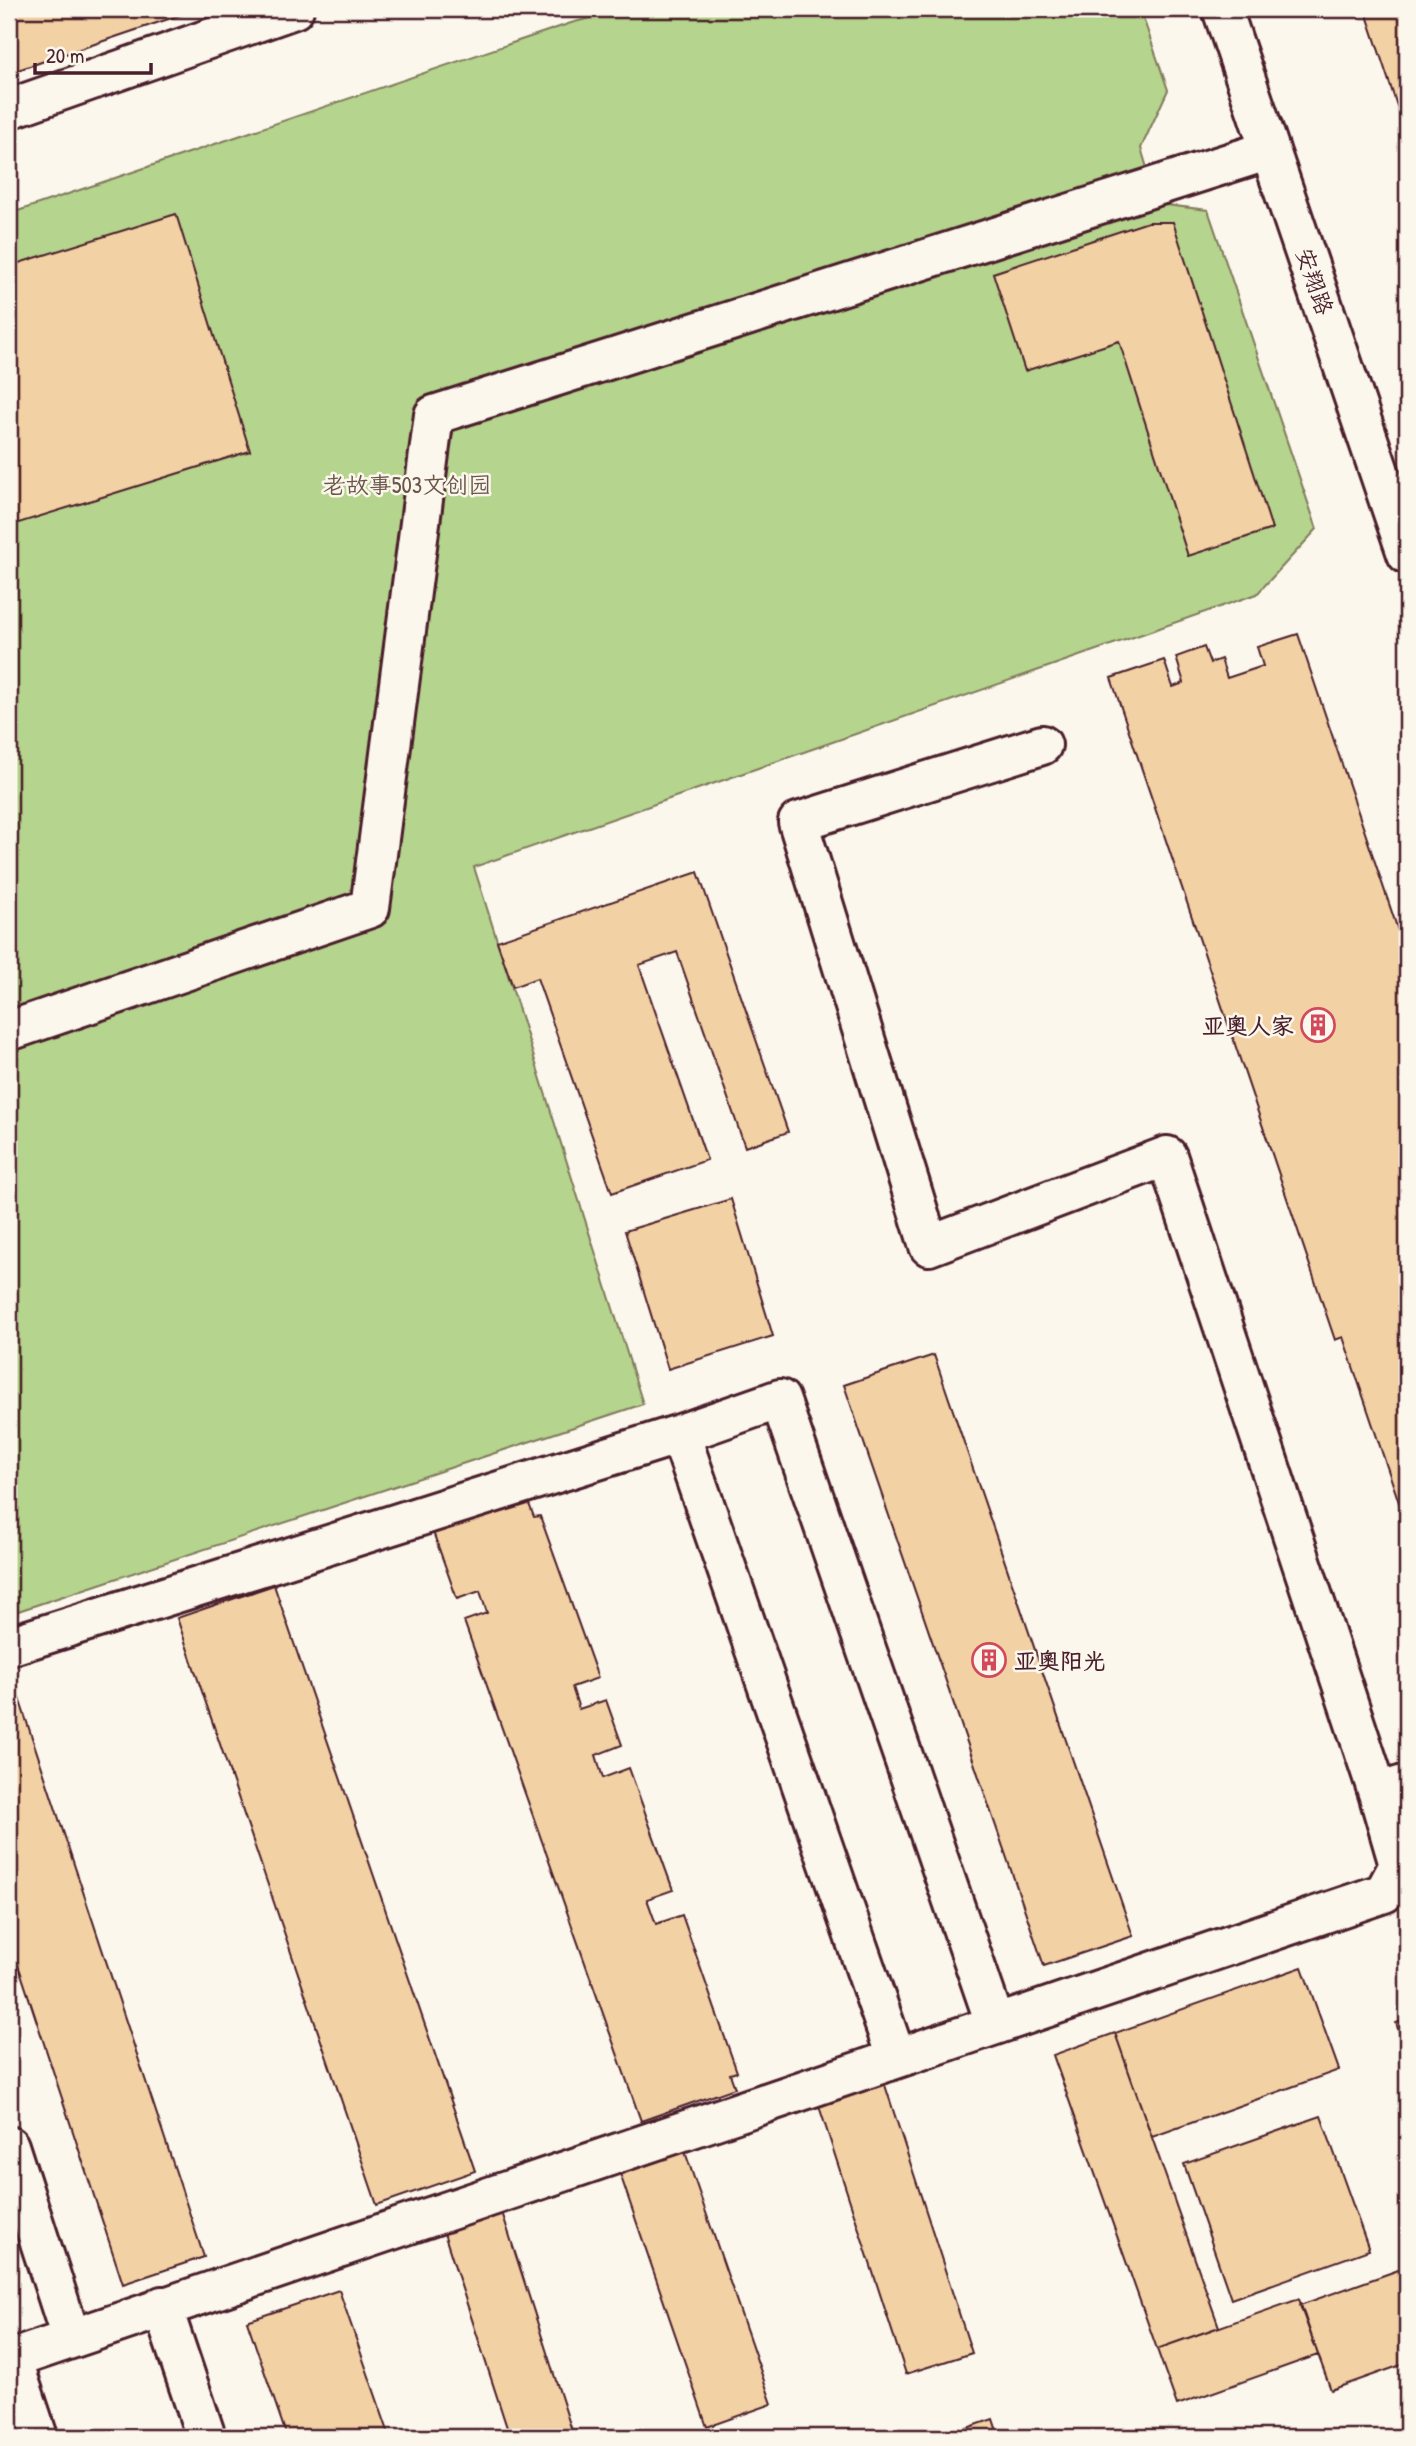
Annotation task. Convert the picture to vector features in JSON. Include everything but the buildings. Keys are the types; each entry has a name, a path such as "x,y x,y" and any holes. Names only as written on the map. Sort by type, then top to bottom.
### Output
{"street":[{"path":"9,109 294,9"},
{"name":"安翔路","path":"1222,9 1407,554"},
{"path":"9,1031 370,908 434,415 1270,150"},
{"path":"38,2437 10,2359 1384,1893 1399,1865 1392,1788 1167,1156 929,1246 798,822 1042,745"},
{"path":"9,1646 680,1434 780,1399 995,2023"},
{"path":"680,1434 896,2057"},
{"path":"9,2146 71,2338"},
{"path":"162,2306 206,2437"}],"green space":[{"name":"老故事503文创园","path":"625,9 1140,9 1168,90 1141,148 1158,204 1208,210 1317,529 1257,594 474,867 643,1404 9,1614 9,214 571,23"}],"place":[{"name":"亚奥人家","path":"1318,1025"},
{"name":"亚奥阳光","path":"989,1660"}]}
